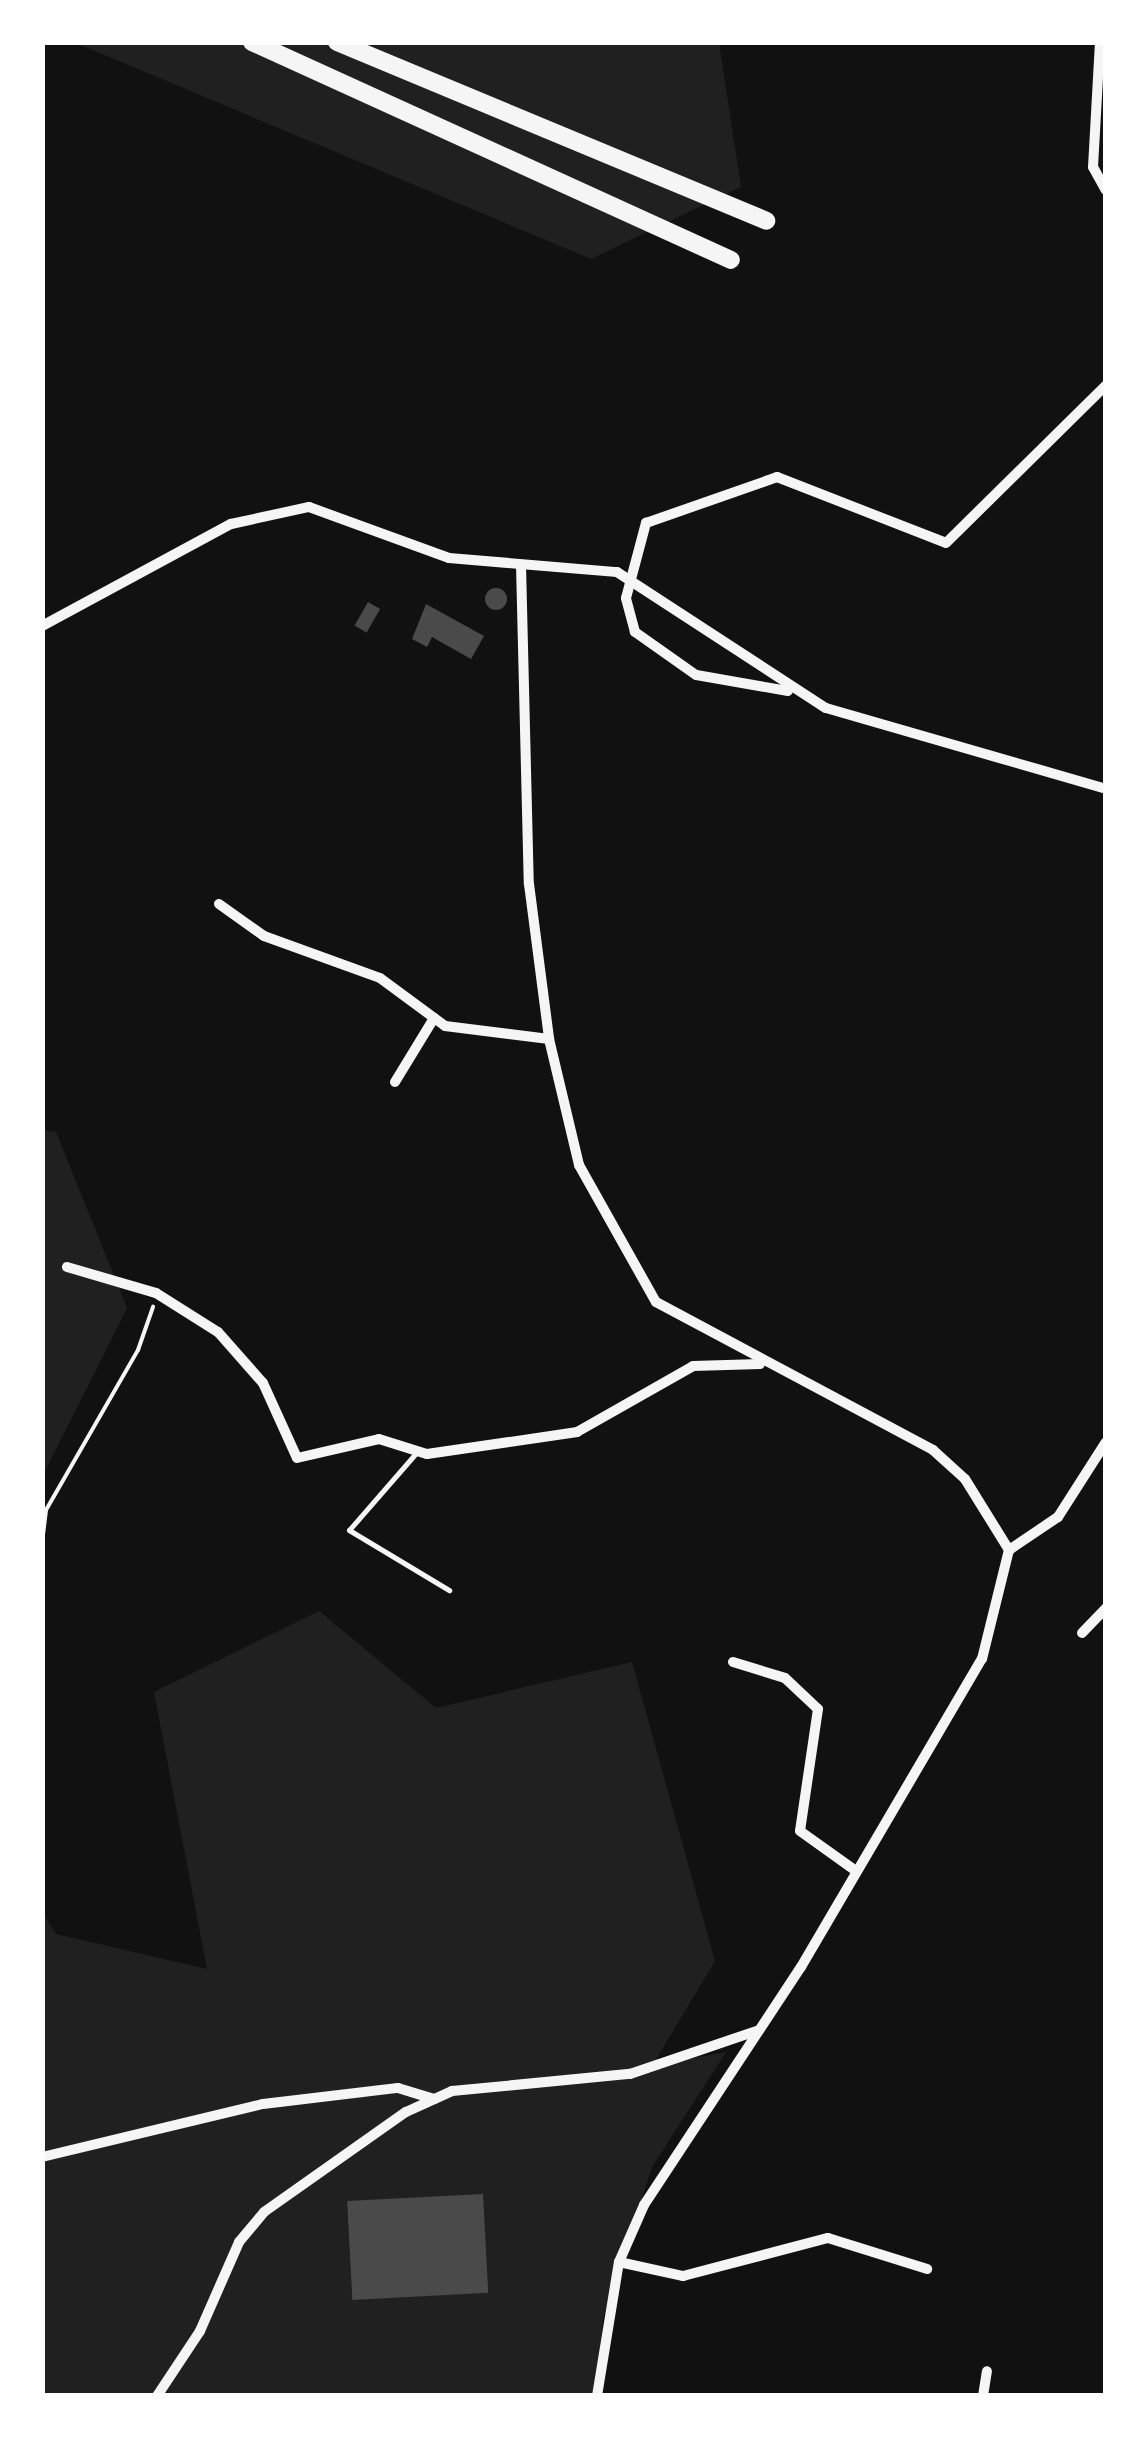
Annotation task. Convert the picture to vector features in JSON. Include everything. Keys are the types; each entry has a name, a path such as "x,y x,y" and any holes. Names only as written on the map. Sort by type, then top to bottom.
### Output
{"highway":[{"path":"252,42 731,260"},
{"path":"338,42 766,221"}],"street":[{"path":"1100,42 1093,167 1106,190"},
{"path":"789,691 742,688 666,663 635,632 626,598 646,523 777,476 946,543 1106,386"},
{"path":"42,626 231,524 287,506 335,513 449,558 602,567 631,579 789,691 946,750 1106,788"},
{"path":"520,565 529,884 549,1039 579,1165 644,1287 762,1364 945,1458 1009,1550"},
{"path":"219,904 264,936 380,978 434,1018 470,1036 549,1039"},
{"path":"395,1082 434,1018"},
{"path":"66,1268 156,1293 244,1357 296,1458 379,1439 418,1451 577,1432 693,1366 762,1364"},
{"path":"597,2396 619,2262 644,2206 856,1871 982,1659 1009,1550 1058,1517 1106,1442"},
{"path":"1082,1633 1106,1608"},
{"path":"734,1662 785,1678 818,1709 800,1831 856,1871"},
{"path":"157,2396 200,2331 238,2242 264,2212 331,2158 434,2099 630,2074 757,2030"},
{"path":"42,2156 263,2104 398,2088 434,2099"},
{"path":"619,2262 683,2276 828,2238 927,2269"},
{"path":"983,2396 987,2371"}],"lane":[{"path":"418,1451 349,1530 449,1590"}],"path":[{"path":"42,1544 46,1510 138,1350 156,1293"}],"shaded area":[{"path":"76,43 719,43 741,187 591,259"},
{"path":"43,1130 56,1132 127,1308 43,1475"},
{"path":"319,1611 436,1708 632,1662 715,1961 652,2066 726,2052 652,2167 603,2319 596,2395 43,2395 42,1912 56,1934 207,1969 154,1692"}],"building":[{"path":"496,588 504,591 504,607 496,610 488,607 485,599 488,591"},
{"path":"368,602 380,609 367,632 354,625"},
{"path":"426,604 484,636 471,659 432,637 427,647 412,639"},
{"path":"483,2194 488,2293 352,2300 347,2201"}]}
